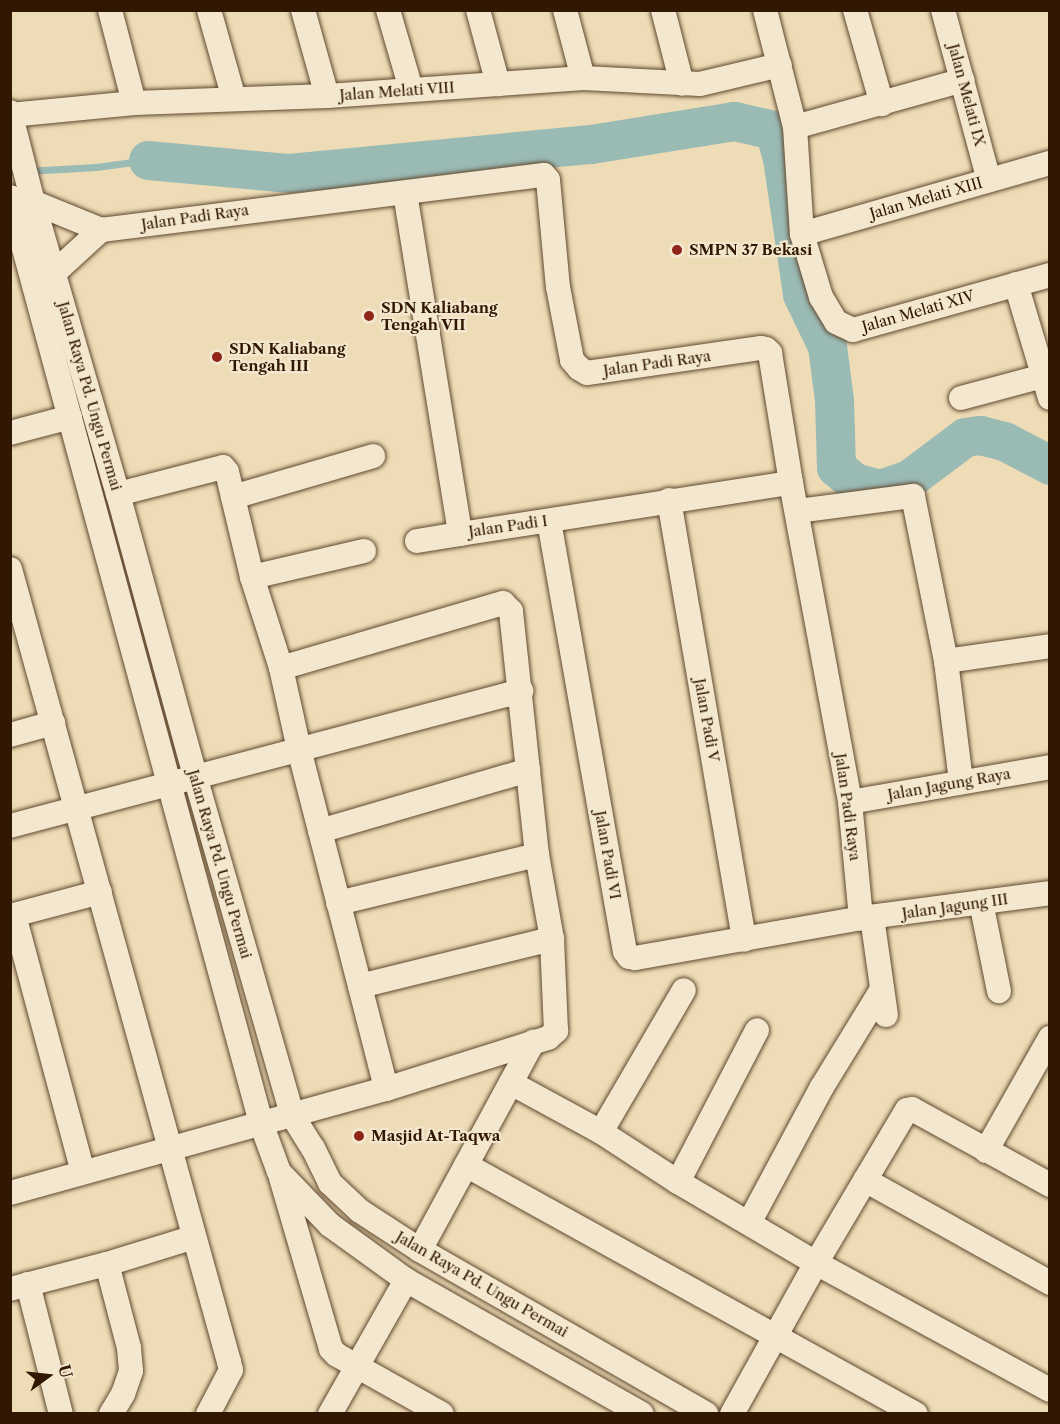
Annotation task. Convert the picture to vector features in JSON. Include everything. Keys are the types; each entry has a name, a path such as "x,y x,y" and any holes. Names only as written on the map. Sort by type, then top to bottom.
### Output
{"street":[{"path":"110,10 134,103"},
{"path":"209,10 234,99"},
{"path":"303,10 327,96"},
{"path":"388,10 411,89"},
{"path":"478,10 498,84"},
{"path":"565,10 583,78"},
{"path":"663,10 682,84"},
{"name":"Jalan Melati XIV","path":"765,10 795,127 802,234 827,310 836,322 853,330 1050,274"},
{"path":"855,10 882,104"},
{"name":"Jalan Melati IX","path":"943,10 989,180"},
{"name":"Jalan Melati VIII","path":"11,114 134,103 327,96 583,78 700,84 780,65"},
{"path":"795,127 963,80"},
{"name":"Jalan Raya Pd. Ungu Permai","path":"11,114 27,178 20,211 70,417 261,1123 279,1172 330,1225 406,1280 642,1413"},
{"name":"Jalan Melati XIII","path":"802,234 1050,163"},
{"name":"Jalan Padi Raya","path":"101,230 240,211 544,176 548,180 558,287 572,360 579,368 587,373 766,349 770,353 791,483 850,802 866,917 886,1015"},
{"name":"Jalan Padi I","path":"405,193 460,534 791,483"},
{"path":"20,211 101,230"},
{"name":"Jalan Raya Pd. Ungu Permai","path":"20,211 54,273 292,1115 313,1148 330,1183 360,1211 420,1250 706,1413"},
{"path":"54,273 101,230"},
{"path":"961,398 1046,387 1016,284"},
{"path":"10,433 70,417"},
{"path":"233,497 373,456"},
{"path":"118,494 223,467 227,471 252,577 281,668 299,748 386,1089"},
{"path":"797,512 911,495 915,498 945,661 961,782"},
{"name":"Jalan Padi V","path":"669,500 744,940"},
{"name":"Jalan Padi VI","path":"549,521 625,951 628,957 635,958 744,940 866,917"},
{"path":"417,541 460,534"},
{"path":"252,577 364,551"},
{"path":"10,569 231,1370 208,1413"},
{"path":"10,1193 386,1089 548,1038 556,1031 552,939 537,855 511,610 503,603 281,668"},
{"path":"945,661 1050,646"},
{"path":"10,826 521,691"},
{"path":"10,735 53,723"},
{"name":"Jalan Jagung Raya","path":"850,802 1050,767"},
{"path":"320,831 528,770"},
{"path":"338,903 537,855"},
{"path":"83,1172 12,916 100,892"},
{"name":"Jalan Jagung III","path":"866,917 1050,893"},
{"path":"981,902 999,991"},
{"path":"360,986 552,939"},
{"path":"748,1223 822,1087 882,989"},
{"path":"600,1132 684,990"},
{"path":"678,1182 757,1030"},
{"path":"986,1151 1050,1038"},
{"path":"420,1250 533,1042"},
{"path":"511,1083 600,1132 678,1182 816,1263 1050,1390"},
{"path":"732,1413 816,1263 909,1109 1050,1185"},
{"path":"466,1165 916,1413"},
{"path":"279,1172 326,1340 337,1355 442,1413"},
{"path":"865,1180 1050,1283"},
{"path":"61,1413 19,1286 107,1264 194,1237"},
{"path":"107,1264 129,1348 131,1371 123,1394 111,1413"},
{"path":"330,1413 406,1280"}],"waterway":[{"path":"148,160 289,173 591,144 734,121 774,130 782,158 802,294 827,346 834,400 836,467 854,482 880,489 909,479 965,437 980,435 1004,441 1050,465"},
{"path":"10,172 96,167 148,160"}],"place":[{"name":"SMPN 37 Bekasi","path":"677,250"},
{"name":"SDN Kaliabang Tengah VII","path":"369,316"},
{"name":"SDN Kaliabang Tengah III","path":"217,357"},
{"name":"Masjid At-Taqwa","path":"359,1136"}]}
